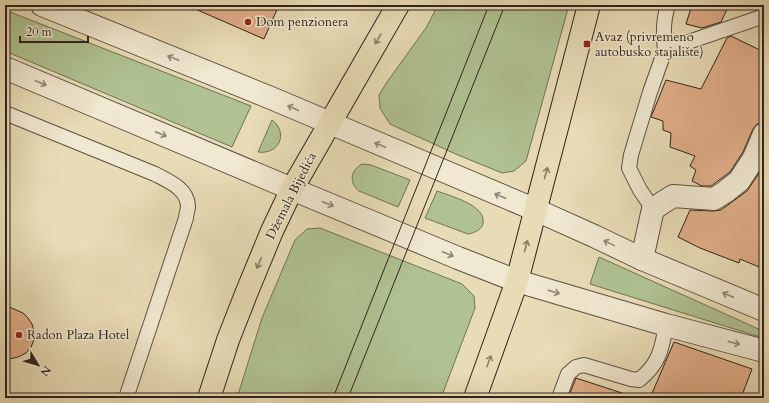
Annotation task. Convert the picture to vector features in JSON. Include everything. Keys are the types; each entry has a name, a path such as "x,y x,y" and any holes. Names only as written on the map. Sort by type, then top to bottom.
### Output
{"main road":[{"name":"Džemala Bijedića","path":"208,398 246,294 292,189 398,5"},
{"path":"475,398 517,281 589,5"}],"street":[{"path":"42,5 271,98 536,210 642,259 764,310"},
{"path":"5,68 292,189 517,281 666,325 764,350"},
{"path":"642,259 653,209 673,196 714,199 725,192 739,181 754,158 764,134"}],"lane":[{"path":"653,209 640,190 629,168 631,155 650,92 665,50 663,32 668,5"},
{"path":"665,50 764,16"},
{"path":"5,113 155,174 178,187 186,195 188,206 186,218 126,398"},
{"path":"559,398 568,374 576,367 584,365 639,380 649,373 662,350 666,325"}],"green space":[{"path":"438,5 569,5 526,161 514,171 502,173 390,124 380,108 379,95 426,28"},
{"path":"5,10 251,106 232,147 5,51"},
{"path":"272,120 280,131 281,137 279,142 276,147 271,150 258,152"},
{"path":"362,164 371,165 410,180 398,207 359,191 356,188 352,181 352,177 355,170"},
{"path":"437,191 466,202 474,207 483,217 483,224 481,228 468,234 425,218"},
{"path":"320,228 462,284 474,296 475,308 441,398 237,398 262,318 295,240 307,229"},
{"path":"599,257 763,331 760,337 590,284"}],"building":[{"name":"Dom penzionera","path":"186,5 279,5 264,39"},
{"path":"692,5 729,5 721,22 702,28 686,24"},
{"path":"731,36 764,52 764,122 757,124 753,129 743,152 730,172 711,186 702,186 692,181 696,170 690,166 695,156 670,147 671,133 663,130 663,121 651,117 666,80 701,89 727,38"},
{"path":"764,166 764,269 740,259 739,263 700,248 678,237 690,210 721,210 747,191"},
{"name":"Radon Plaza Hotel","path":"5,305 23,313 28,318 34,331 34,340 26,353 18,357 5,360"},
{"path":"674,342 752,369 741,398 650,398"},
{"path":"576,378 625,394 625,398 568,398"}],"tram line":[{"path":"333,398 489,5"},
{"path":"348,398 505,5"}],"place":[{"name":"Dom penzionera","path":"248,22"},
{"name":"Avaz (privremeno autobusko stajalište)","path":"587,44"},
{"name":"Radon Plaza Hotel","path":"19,335"}]}
